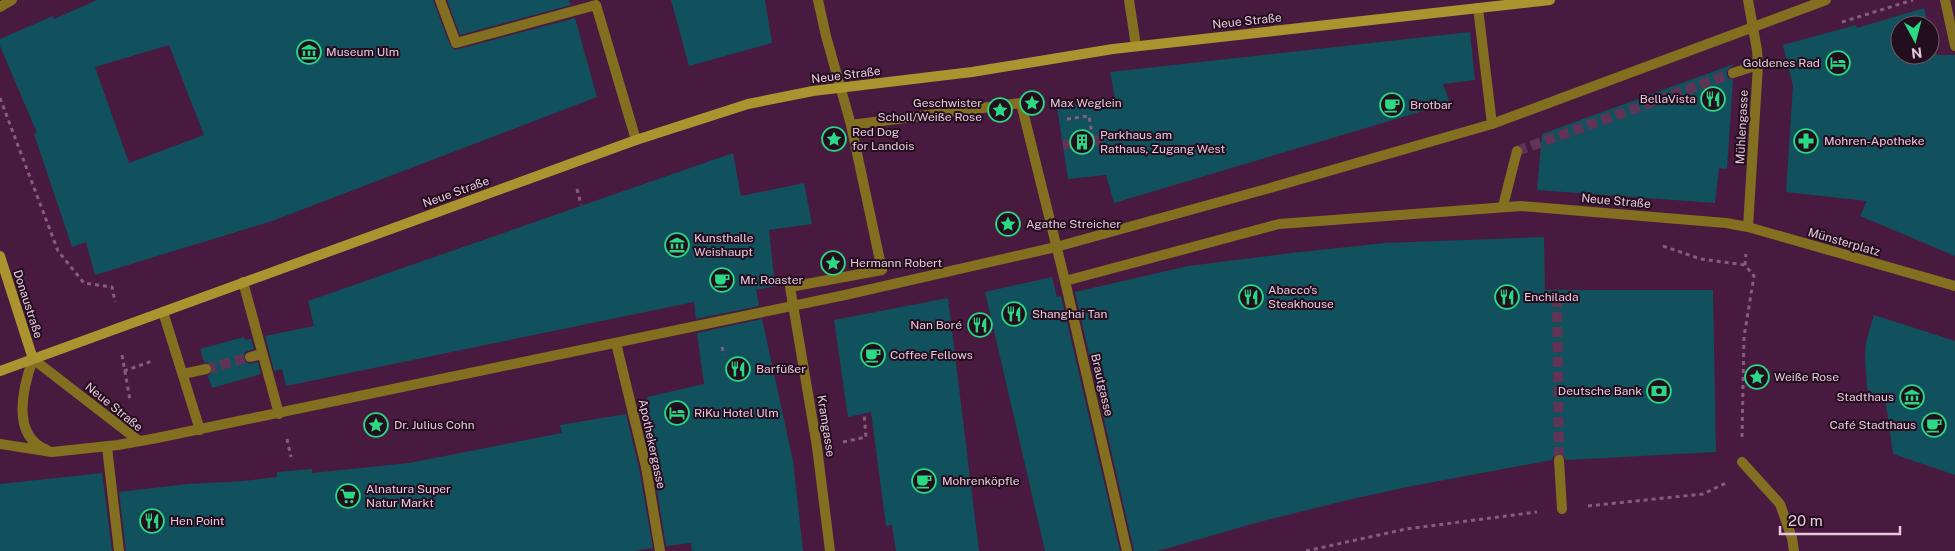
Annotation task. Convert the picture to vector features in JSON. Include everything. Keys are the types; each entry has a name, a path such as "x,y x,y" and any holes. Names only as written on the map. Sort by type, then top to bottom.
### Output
{"street":[{"path":"0,7 12,0"},
{"path":"440,0 456,43 596,4 636,140"},
{"path":"818,0 851,125"},
{"path":"1129,0 1136,46"},
{"name":"Neue Straße","path":"0,371 636,140 748,104 792,94 972,72 1136,46 1550,0"},
{"name":"Mühlengasse","path":"1748,0 1758,65 1748,227"},
{"path":"139,441 280,414 793,306 1056,247 1492,124 1826,0"},
{"path":"1945,0 1955,46"},
{"path":"1478,8 1492,124"},
{"path":"1734,73 1758,65"},
{"name":"Brautgasse","path":"851,125 1021,103 1065,281 1127,551"},
{"name":"Kramgasse","path":"830,551 817,447 790,287 882,270 851,125"},
{"path":"1503,206 1517,152"},
{"name":"Neue Straße","path":"1065,281 1278,224 1503,206 1726,223"},
{"name":"Münsterplatz","path":"1726,223 1748,227 1955,286"},
{"name":"Donaustraße","path":"0,256 33,358"},
{"path":"243,282 280,414"},
{"path":"163,312 200,430"},
{"name":"Apothekergasse","path":"616,343 646,467 660,551"},
{"path":"250,357 262,354"},
{"path":"33,358 22,393 24,424 30,436 38,445 52,452"},
{"name":"Neue Straße","path":"33,358 139,441"},
{"path":"183,374 206,369"},
{"name":"Neue Straße","path":"0,444 52,452 107,447 139,441"},
{"path":"107,447 119,551"},
{"path":"1559,460 1562,509"},
{"path":"1742,462 1780,504 1792,538 1794,551"}],"path":[{"path":"0,98 58,251 84,283 112,287 124,371 139,441"},
{"path":"1067,119 1089,116 1093,141"},
{"path":"1306,551 1406,529 1562,509 1702,494 1735,479 1742,462 1744,346 1754,276 1745,265 1701,259 1658,244 1650,229 1647,216"},
{"path":"722,347 724,355"},
{"path":"817,447 866,437 864,413"},
{"path":"291,457 286,439 294,437"}],"building":[{"path":"97,0 433,0 450,45 455,50 575,18 597,97 272,221 95,275 86,242 72,247 34,134 37,133 0,46 0,39 53,16 54,19","holes":["169,45 204,135 129,163 95,67"]},
{"path":"447,0 569,0 571,5 460,35"},
{"path":"671,0 765,0 772,43 689,66"},
{"path":"1924,8 1926,15 1901,15"},
{"path":"1890,18 1890,65 1940,65 1940,55 1955,55 1955,256 1860,216 1867,201 1786,192 1793,86 1783,45 1856,25 1857,28"},
{"path":"1470,32 1475,80 1443,84 1450,103 1114,203 1106,175 1068,179 1057,107 1115,99 1110,72"},
{"path":"1734,64 1726,72 1728,78 1733,80 1727,169 1719,168 1715,203 1537,190 1542,134"},
{"path":"733,153 741,196 804,183 812,224 769,230 775,286 756,290 759,306 696,319 694,302 286,386 282,369 274,371 265,336 314,326 308,301"},
{"path":"1544,237 1545,290 1713,290 1716,452 1566,460 1562,454 1558,453 1552,460 1352,499 1259,522 1158,551 1134,551 1075,292 1188,266 1292,253 1385,243"},
{"path":"1052,277 1057,297 1061,296 1120,551 1045,551 985,292"},
{"path":"948,298 979,551 896,551 892,525 886,526 871,412 848,417 834,320"},
{"name":"Stadthaus","path":"1874,315 1955,341 1955,475 1893,454 1886,404 1870,399 1867,388 1866,342"},
{"path":"762,319 793,461 803,551 692,551 691,543 666,546 653,466 640,412 650,410 647,397 704,384 697,333"},
{"path":"244,337 245,340 251,339 254,349 245,352 244,359 249,364 258,362 261,374 212,388 208,376 212,372 213,367 209,363 204,362 200,349"},
{"path":"626,414 639,468 653,548 634,551 126,551 119,492 277,477 277,472 312,469 312,473 409,463 562,433 560,425"},
{"path":"102,473 112,551 0,551 0,484"}],"tunnel":[{"path":"1517,151 1733,73"},
{"path":"1063,145 1101,140"},
{"path":"1557,297 1559,460"},
{"path":"206,369 250,357"}],"place":[{"name":"Museum Ulm","path":"309,52"},
{"name":"Goldenes Rad","path":"1838,63"},
{"name":"BellaVista","path":"1713,99"},
{"name":"Max Weglein","path":"1032,103"},
{"name":"Brotbar","path":"1392,105"},
{"name":"Geschwister Scholl/Weiße Rose","path":"1000,110"},
{"name":"Red Dog for Landois","path":"834,139"},
{"name":"Mohren-Apotheke","path":"1806,141"},
{"name":"Parkhaus am Rathaus, Zugang West","path":"1082,142"},
{"name":"Agathe Streicher","path":"1008,224"},
{"name":"Kunsthalle Weishaupt","path":"677,245"},
{"name":"Hermann Robert","path":"833,263"},
{"name":"Mr. Roaster","path":"722,280"},
{"name":"Abacco's Steakhouse","path":"1251,297"},
{"name":"Enchilada","path":"1507,297"},
{"name":"Shanghai Tan","path":"1014,314"},
{"name":"Nan Boré","path":"980,325"},
{"name":"Coffee Fellows","path":"873,355"},
{"name":"Barfüßer","path":"738,369"},
{"name":"Weiße Rose","path":"1757,377"},
{"name":"Deutsche Bank","path":"1659,391"},
{"name":"Stadthaus","path":"1912,397"},
{"name":"RiKu Hotel Ulm","path":"677,413"},
{"name":"Dr. Julius Cohn","path":"376,425"},
{"name":"Café Stadthaus","path":"1934,425"},
{"name":"Mohrenköpfle","path":"924,481"},
{"name":"Alnatura Super Natur Markt","path":"348,496"},
{"name":"Hen Point","path":"152,521"}]}
